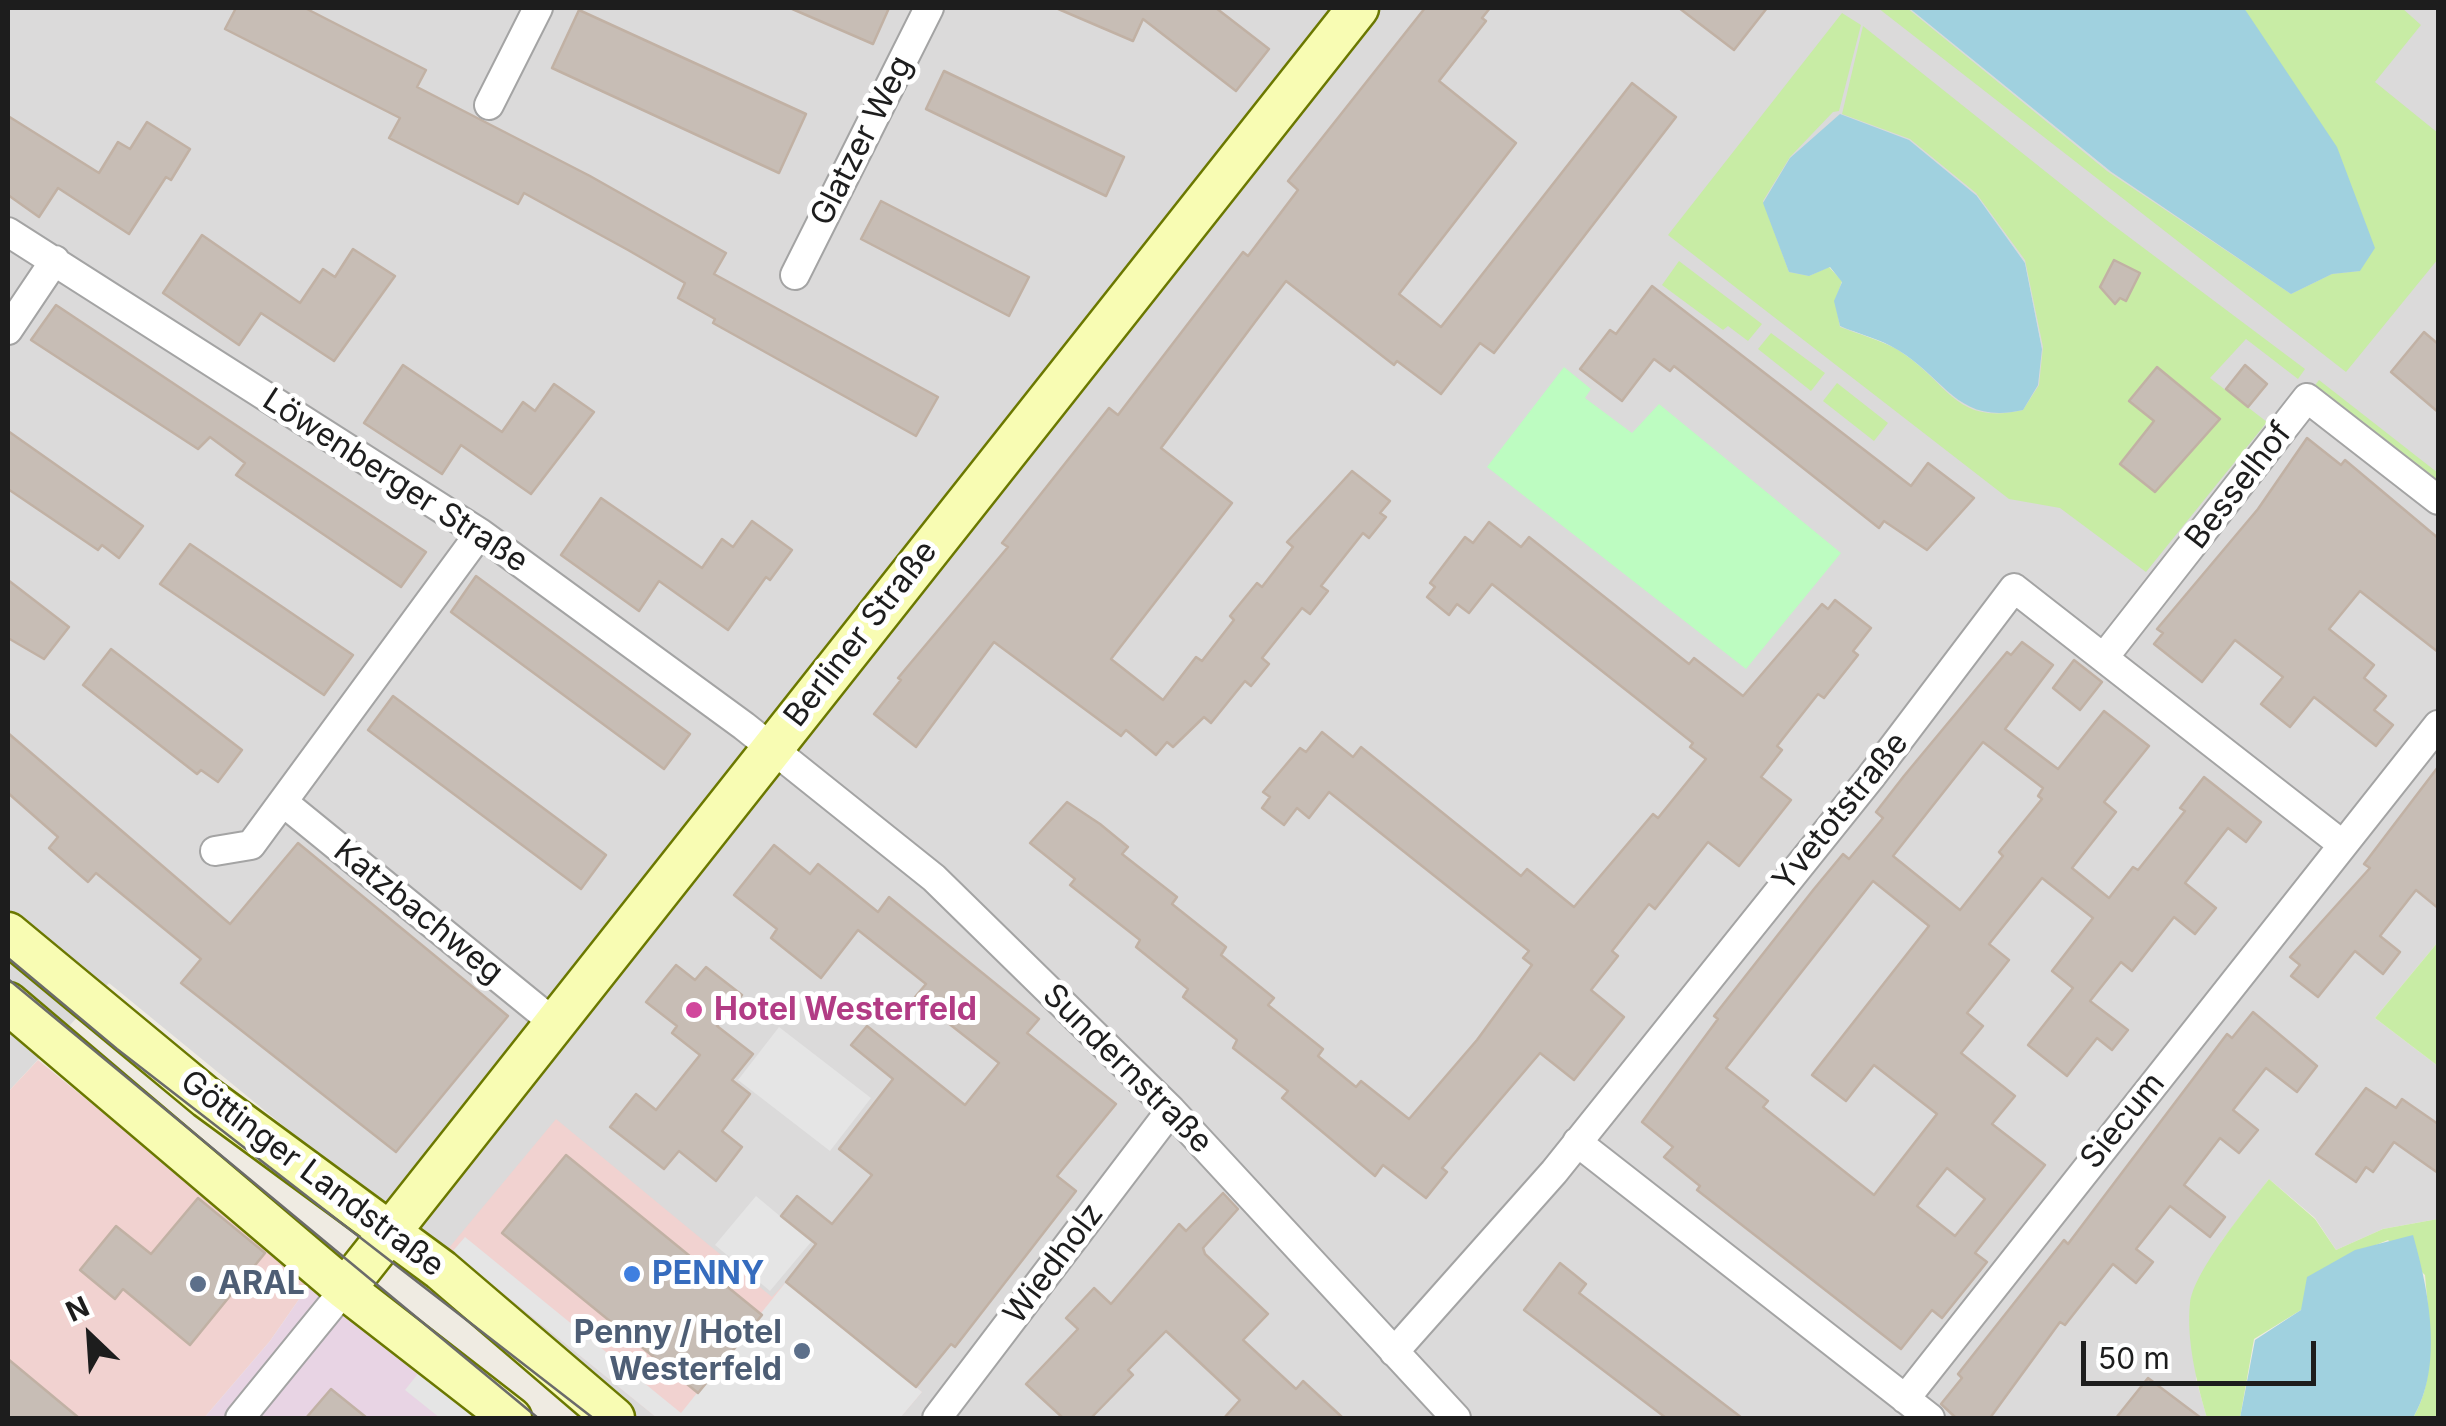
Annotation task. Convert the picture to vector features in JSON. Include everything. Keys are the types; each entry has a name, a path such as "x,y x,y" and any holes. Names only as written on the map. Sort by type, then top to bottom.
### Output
{"street":[{"path":"489,105 538,8"},
{"name":"Glatzer Weg","path":"795,275 929,8"},
{"name":"Berliner Straße","path":"367,1262 1358,8"},
{"name":"Löwenberger Straße","path":"8,232 480,533 770,748"},
{"path":"8,330 55,260"},
{"name":"Besselhof","path":"2104,656 2307,398 2438,500"},
{"path":"215,851 251,845 480,533"},
{"name":"Yvetotstraße","path":"1394,1352 1577,1142 1870,778 2014,588 2344,845"},
{"path":"2344,845 2438,725"},
{"name":"Sundernstraße","path":"770,748 934,878 1171,1110 1456,1418"},
{"name":"Katzbachweg","path":"282,802 553,1022"},
{"name":"Siecum","path":"1905,1399 2344,845"},
{"name":"Göttinger Landstraße","path":"8,934 206,1098 367,1262 510,1418"},
{"name":"Göttinger Landstraße","path":"8,1003 367,1262 456,1283 614,1418"},
{"name":"Wiedholz","path":"937,1418 1171,1110"},
{"path":"1577,1142 1930,1418"},
{"path":"240,1418 367,1262"}],"shaded area":[{"path":"8,8 1909,8 2110,171 2250,15 2244,8 2438,8 2438,942 2375,1018 2438,1066 2438,1219 2383,1229 2336,1250 2315,1218 2269,1179 2221,1242 2196,1379 2207,1418 640,1418 109,983 8,1092","holes":["1977,196 2025,263 2042,349 1933,376 1896,348 1840,326 1835,301 1842,281 1763,203"]},
{"path":"779,1027 871,1098 830,1151 738,1080"},
{"path":"38,1060 311,1282 270,1341 204,1418 8,1418 8,1092"},
{"path":"556,1119 772,1297 786,1282 922,1392 900,1418 657,1418 448,1249"},
{"path":"756,1196 811,1242 770,1291 715,1245"},
{"name":"Penny / Hotel Westerfeld","path":"465,1237 681,1413 786,1282 922,1392 900,1418 657,1418 452,1252"},
{"path":"311,1282 479,1418 204,1418 270,1341"},
{"path":"420,1371 479,1418 440,1418 405,1390"}],"green space":[{"path":"1878,8 1907,8 2107,171 2291,294 2332,274 2360,271 2244,8 2402,8 2421,25 2375,82 2438,133 2438,259 2346,372"},
{"path":"1842,13 1861,25 1839,111 1833,112 1790,157 1763,201 1789,272 1809,276 1829,267 1842,281 1835,301 1840,327 1898,350 1954,398 1982,412 2023,410 2039,385 2043,347 2025,260 1976,193 1910,139 1842,114 1863,26 2105,219 2305,369 2298,379 2246,339 2210,378 2267,422 2146,572 2060,508 2009,499 1668,235"},
{"path":"1679,261 1762,324 1748,341 1728,326 1723,330 1662,285"},
{"path":"1771,333 1825,373 1811,391 1758,349"},
{"path":"1564,367 1591,389 1585,398 1632,433 1659,404 1841,553 1746,669 1487,467"},
{"path":"2319,380 2438,473 2438,485 2313,388"},
{"path":"1837,383 1888,423 1874,441 1823,401"},
{"path":"2438,942 2438,1066 2375,1018"},
{"path":"2269,1179 2315,1219 2336,1250 2383,1229 2438,1219 2438,1418 2413,1418 2429,1367 2425,1275 2388,1240 2342,1259 2301,1310 2254,1339 2240,1418 2207,1418 2191,1347 2190,1303 2211,1257"}],"water":[{"path":"1909,8 2244,8 2337,147 2375,248 2360,271 2332,274 2291,294 2110,171"},
{"path":"1840,114 1909,140 1977,196 2025,263 2042,349 2038,385 2023,410 2001,413 1968,406 1898,350 1840,326 1834,301 1842,282 1830,267 1809,276 1789,272 1763,203 1790,158"},
{"path":"2413,1235 2428,1304 2431,1352 2423,1398 2413,1418 2240,1418 2255,1340 2301,1310 2307,1277 2355,1250"}],"building":[{"path":"236,8 305,8 426,70 417,87 590,176 726,253 714,274 938,397 916,436 713,323 715,319 678,298 685,283 628,250 524,193 518,204 389,138 400,118 225,29"},
{"path":"790,8 889,8 873,44"},
{"path":"1056,8 1216,8 1269,49 1236,91 1143,19 1133,41"},
{"path":"1425,8 1490,8 1482,18 1486,21 1439,81 1516,143 1399,294 1441,327 1632,83 1676,117 1494,353 1480,343 1441,394 1397,361 1394,365 1286,281 1161,448 1232,503 1111,659 1163,700 1196,657 1202,661 1234,620 1230,616 1257,583 1262,587 1293,547 1287,542 1352,471 1390,501 1380,513 1386,517 1369,538 1363,533 1321,586 1328,591 1310,614 1302,608 1262,658 1269,664 1251,686 1245,681 1211,723 1204,717 1173,747 1167,742 1156,755 1126,730 1121,736 994,642 916,747 874,714 901,680 898,678 1008,547 1002,543 1109,408 1118,415 1243,252 1248,256 1298,190 1288,181"},
{"path":"1679,8 1767,8 1734,50"},
{"path":"579,10 806,114 779,173 552,68"},
{"path":"944,71 1124,157 1106,196 926,109"},
{"path":"8,116 99,173 118,142 130,149 147,122 190,149 171,180 166,177 129,234 58,188 39,217 8,195"},
{"path":"881,201 1029,277 1009,316 861,239"},
{"path":"202,235 300,303 323,269 335,277 353,249 395,276 334,361 261,313 239,345 163,293"},
{"path":"2114,260 2140,273 2126,301 2120,298 2115,304 2100,287"},
{"path":"1652,286 1911,486 1928,463 1974,498 1927,550 1884,521 1879,528 1674,366 1670,371 1654,359 1622,401 1580,369 1610,330 1616,334"},
{"path":"56,305 426,552 401,587 236,475 245,463 210,437 198,449 31,340"},
{"path":"2424,332 2438,344 2438,412 2391,372"},
{"path":"403,365 502,432 523,402 535,411 554,384 594,412 531,494 461,445 442,474 364,423"},
{"path":"2245,365 2267,384 2248,407 2226,389"},
{"path":"2157,367 2220,419 2155,492 2120,464 2154,421 2129,401"},
{"path":"8,431 143,526 119,558 102,545 98,550 8,489"},
{"path":"2307,438 2341,465 2345,460 2438,538 2438,652 2360,591 2329,629 2374,665 2364,678 2386,696 2374,710 2393,725 2376,746 2314,697 2290,727 2261,704 2283,677 2235,640 2202,682 2154,644 2163,633 2157,629 2258,509"},
{"path":"601,498 702,568 722,539 733,547 752,521 792,550 770,580 766,577 728,630 659,581 639,611 561,555"},
{"path":"1489,522 1521,547 1529,537 1689,664 1694,658 1743,696 1822,604 1828,609 1835,600 1871,628 1853,651 1858,655 1824,698 1818,694 1777,746 1782,750 1761,777 1791,800 1739,866 1708,842 1655,909 1649,904 1612,951 1618,956 1591,990 1624,1017 1574,1080 1540,1053 1442,1168 1447,1172 1426,1198 1383,1165 1375,1176 1282,1098 1288,1091 1233,1048 1237,1040 1183,997 1188,989 1136,947 1140,940 1070,885 1075,879 1030,843 1067,802 1100,824 1128,847 1122,854 1177,897 1172,904 1226,947 1221,955 1274,998 1268,1005 1323,1049 1318,1056 1356,1087 1361,1081 1409,1119 1477,1040 1532,965 1523,958 1529,951 1329,792 1309,818 1297,808 1284,825 1262,808 1270,797 1263,792 1300,748 1306,752 1322,732 1353,757 1361,747 1521,876 1527,869 1574,907 1653,814 1658,818 1706,759 1690,747 1693,743 1492,584 1469,613 1457,604 1449,615 1427,597 1435,587 1430,583 1465,537 1473,543"},
{"path":"190,544 353,655 324,695 160,584"},
{"path":"476,576 690,734 664,769 451,612"},
{"path":"8,580 69,627 44,659 8,638"},
{"path":"2022,642 2053,665 2005,729 2058,769 2104,711 2149,746 2104,802 2116,812 2072,868 2109,898 2133,867 2138,870 2185,811 2180,808 2204,777 2261,822 2246,842 2228,828 2185,883 2216,908 2195,934 2174,917 2132,971 2121,962 2090,1001 2128,1030 2112,1050 2097,1038 2067,1076 2028,1045 2073,988 2052,971 2093,918 2042,878 1989,944 2009,960 1967,1013 1983,1026 1961,1053 2015,1096 1992,1124 2045,1165 1975,1253 1987,1262 1942,1318 1932,1310 1901,1349 1697,1190 1700,1186 1664,1157 1673,1147 1642,1122 1718,1019 1714,1016 1814,889 1843,854 1849,859 1883,818 1876,812 1904,776 2007,652 2011,655","holes":["1983,742 2043,788 2038,796 2042,799 1999,852 2003,856 1960,910 1893,856","1873,881 1929,926 1812,1075 1846,1101 1874,1065 1937,1114 1874,1195 1763,1107 1768,1101 1726,1068","1947,1168 1985,1199 1955,1236 1917,1206"]},
{"path":"111,649 242,750 218,782 201,770 197,774 83,685"},
{"path":"2074,660 2102,682 2080,710 2053,688"},
{"path":"393,696 606,855 581,889 368,730"},
{"path":"8,733 230,924 298,843 508,1016 396,1152 181,983 201,959 96,873 88,882 49,848 58,837 8,793"},
{"path":"2438,767 2438,908 2416,890 2380,936 2400,952 2383,974 2355,951 2318,997 2291,976 2300,965 2290,957 2370,868 2364,864"},
{"path":"774,845 810,874 818,864 878,912 889,897 1039,1019 1027,1033 1116,1104 1057,1176 1076,1191 955,1347 951,1344 916,1387 786,1282 816,1244 781,1216 797,1196 832,1224 872,1175 839,1149 893,1079 851,1045 867,1026 965,1105 999,1063 915,997 926,984 858,930 821,978 771,938 777,929 734,895"},
{"path":"676,965 695,980 706,967 742,995 717,1026 753,1054 732,1080 750,1094 722,1131 742,1147 716,1181 679,1151 664,1169 610,1127 636,1094 656,1110 700,1055 672,1033 677,1026 646,1002"},
{"path":"2253,1012 2317,1066 2297,1092 2266,1068 2233,1110 2258,1130 2239,1153 2220,1138 2184,1185 2225,1217 2210,1237 2170,1206 2136,1249 2153,1262 2136,1283 2113,1264 2065,1325 2060,1322 1990,1418 1956,1418 1941,1404 1962,1378 1958,1374 2064,1240 2068,1244 2227,1034 2232,1038"},
{"path":"2366,1088 2396,1108 2402,1099 2438,1124 2438,1173 2394,1142 2373,1172 2366,1167 2356,1182 2316,1154"},
{"name":"PENNY","path":"566,1155 762,1315 698,1393 502,1233"},
{"path":"1223,1193 1238,1209 1203,1248 1205,1254 1268,1314 1243,1340 1296,1389 1303,1381 1343,1418 1224,1418 1240,1400 1166,1331 1128,1370 1133,1375 1091,1418 1063,1418 1026,1384 1078,1329 1066,1318 1094,1288 1111,1304 1179,1224 1186,1231"},
{"path":"198,1198 265,1253 190,1345 123,1289 115,1299 80,1270 116,1226 151,1254"},
{"path":"1560,1263 1586,1284 1579,1293 1742,1418 1666,1418 1524,1310"},
{"path":"8,1359 79,1418 8,1418"},
{"path":"2148,1378 2201,1418 2116,1418"},
{"path":"331,1389 367,1418 306,1418"}],"tram line":[{"path":"8,958 117,1049 593,1418"},
{"path":"8,979 538,1418"}],"place":[{"name":"Hotel Westerfeld","path":"694,1010"},
{"name":"PENNY","path":"632,1274"},
{"name":"ARAL","path":"198,1284"},
{"name":"Penny / Hotel Westerfeld","path":"802,1351"}]}
